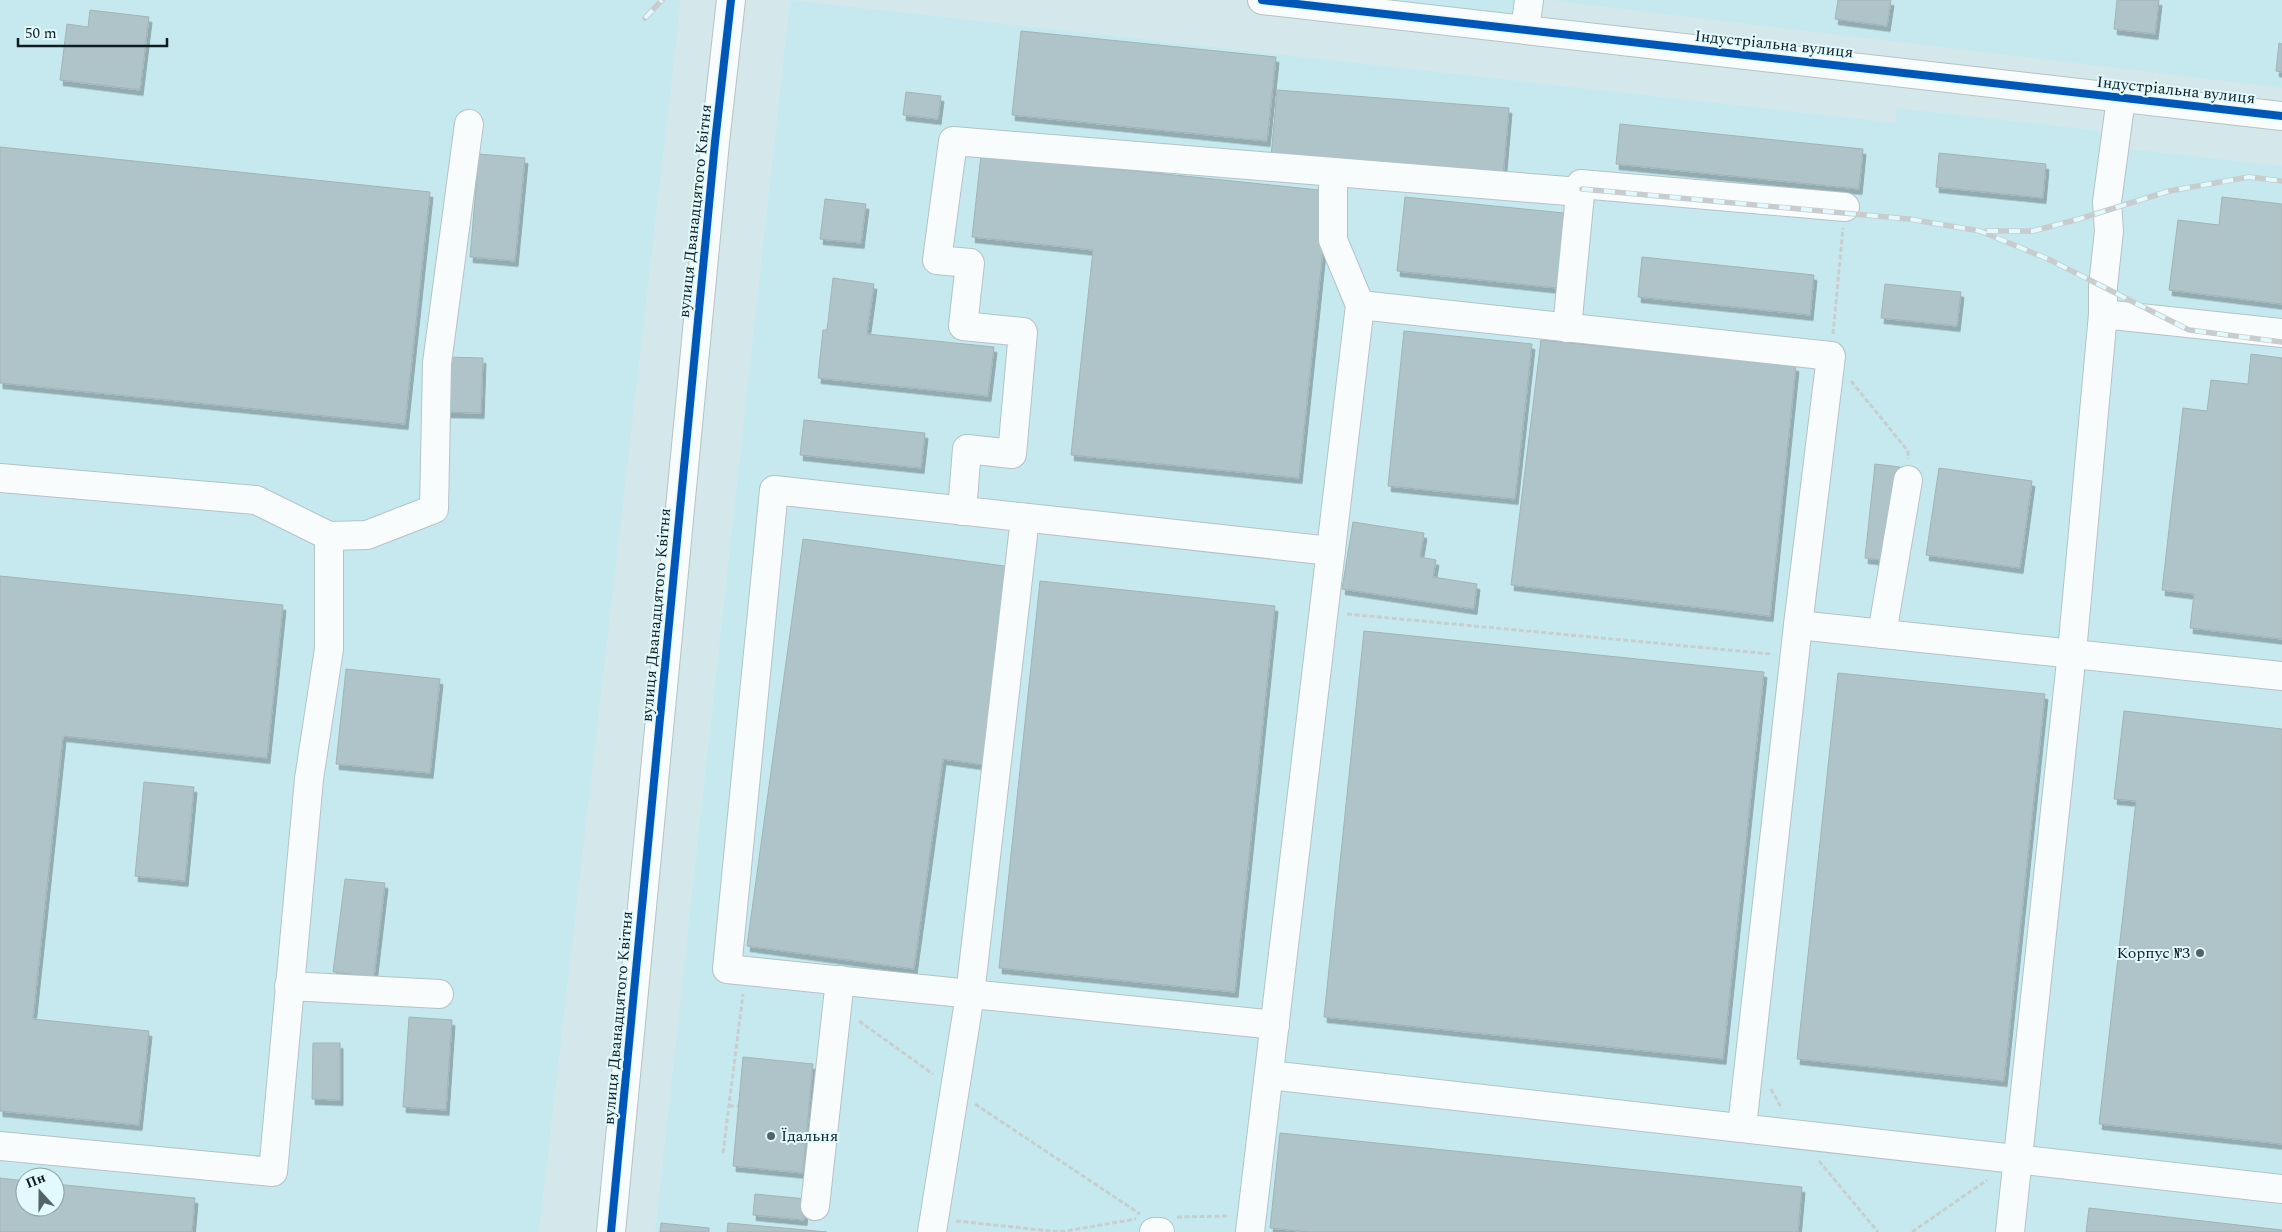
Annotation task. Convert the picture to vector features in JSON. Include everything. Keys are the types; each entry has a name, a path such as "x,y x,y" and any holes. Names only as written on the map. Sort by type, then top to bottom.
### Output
{"street":[{"name":"вулиця Дванадцятого Квітня","path":"611,1232 715,142 731,0"},
{"name":"Індустріальна вулиця","path":"1262,0 2282,116"},
{"path":"1525,30 1529,0"},
{"path":"2010,1232 2072,652 2103,314 2103,286 2109,231 2108,202 2121,98"},
{"path":"0,478 256,500 329,536 367,534 434,509 437,363 469,124"},
{"path":"962,510 967,449 1012,454 1023,332 963,326 970,263 937,260 952,141 1580,192"},
{"path":"1251,1224 1360,305 1334,240 1333,172"},
{"path":"1567,328 1581,184 1845,206"},
{"path":"1360,305 1831,356 1794,656 1742,1127"},
{"path":"2103,314 2282,333"},
{"path":"1882,634 1908,480"},
{"path":"1275,1025 728,969 774,490 1331,551"},
{"path":"932,1225 970,995 1025,518"},
{"path":"0,1146 274,1172 308,779 329,649 329,536"},
{"path":"1798,625 2072,652 2282,676"},
{"path":"815,1206 840,980"},
{"path":"289,986 439,994"},
{"path":"1269,1075 2282,1189"}],"path":[{"path":"1845,206 1831,356 1908,451 1908,480"},
{"path":"1324,612 1794,656"},
{"path":"723,1153 746,971"},
{"path":"729,1106 738,1106"},
{"path":"1912,1232 1988,1179"},
{"path":"932,1225 1060,1232 1158,1224 1251,1224"}],"shaded area":[{"path":"0,0 681,0 539,1232 0,1232"},
{"path":"790,0 1896,123 1896,108 2094,130 2129,149 2282,166 2282,1232 655,1232"},
{"path":"1262,0 1529,0 1525,30"},
{"path":"1555,0 2282,0 2282,88 1555,1"}],"building":[{"path":"1838,0 1891,0 1887,26 1835,19"},
{"path":"2117,0 2159,0 2155,34 2114,29"},
{"path":"90,10 149,17 140,90 60,80 67,24 88,27"},
{"path":"1021,31 1276,57 1267,141 1012,115"},
{"path":"2279,43 2282,44 2282,72 2276,71"},
{"path":"1277,90 1509,108 1503,176 1271,157"},
{"path":"906,92 941,96 938,119 903,115"},
{"path":"1620,124 1863,149 1859,189 1616,164"},
{"path":"0,147 430,192 405,424 0,383"},
{"path":"1939,153 2046,164 2043,198 1936,187"},
{"path":"479,154 525,158 515,261 470,257"},
{"path":"981,155 1329,191 1299,478 1071,455 1093,250 972,237"},
{"path":"1405,197 1564,213 1557,288 1397,271"},
{"path":"2222,197 2282,204 2282,304 2169,290 2178,220 2219,225"},
{"path":"825,199 866,204 861,243 820,239"},
{"path":"1642,257 1814,275 1810,315 1638,297"},
{"path":"833,278 874,284 867,334 994,347 988,396 818,378 823,330 827,330"},
{"path":"1885,284 1961,292 1957,326 1881,318"},
{"path":"1404,331 1532,344 1515,499 1388,486"},
{"path":"1541,340 1796,366 1770,616 1511,585"},
{"path":"2251,354 2282,358 2282,639 2190,628 2194,594 2162,590 2183,408 2207,411 2211,380 2248,384"},
{"path":"446,357 483,358 481,413 444,412"},
{"path":"804,420 925,433 921,468 800,455"},
{"path":"1875,464 1900,467 1890,561 1865,558"},
{"path":"1939,468 2032,481 2020,568 1926,555"},
{"path":"1353,522 1424,533 1420,557 1436,560 1433,577 1477,584 1474,609 1342,589"},
{"path":"803,539 1012,567 985,765 943,759 914,969 747,946"},
{"path":"0,576 283,605 267,758 63,736 33,1019 149,1031 139,1125 0,1111"},
{"path":"1040,581 1275,606 1235,992 999,968"},
{"path":"1364,631 1764,672 1723,1059 1324,1017"},
{"path":"346,669 440,679 430,773 336,764"},
{"path":"1838,673 2045,694 2004,1081 1797,1059"},
{"name":"Корпус №3","path":"2124,711 2282,729 2282,1144 2099,1124 2136,801 2114,799"},
{"path":"144,782 194,787 185,881 135,876"},
{"path":"345,879 385,883 374,977 333,972"},
{"path":"409,1017 452,1020 446,1110 403,1107"},
{"path":"313,1043 340,1043 340,1100 312,1099"},
{"name":"Їдальня","path":"743,1057 813,1064 803,1173 733,1166"},
{"path":"1280,1133 1802,1187 1798,1232 1310,1232 1270,1228"},
{"path":"0,1178 15,1180 15,1217 65,1217 65,1185 195,1198 192,1232 0,1232"},
{"path":"755,1194 806,1199 804,1220 753,1215"},
{"path":"2089,1208 2282,1230 2282,1232 2086,1232"},
{"path":"661,1223 709,1228 709,1232 660,1232"},
{"path":"728,1223 827,1232 727,1232"}],"railway":[{"path":"645,18 662,0"},
{"path":"1987,231 2033,231 2169,191 2249,177 2282,181"},
{"path":"1582,189 1909,219 1980,231 2048,259 2189,330 2282,342"}],"cycle path":[{"path":"611,1232 715,142 731,0"},
{"path":"1262,0 2282,116"}],"place":[{"name":"Корпус №3","path":"2200,953"},
{"name":"Їдальня","path":"771,1136"}]}
